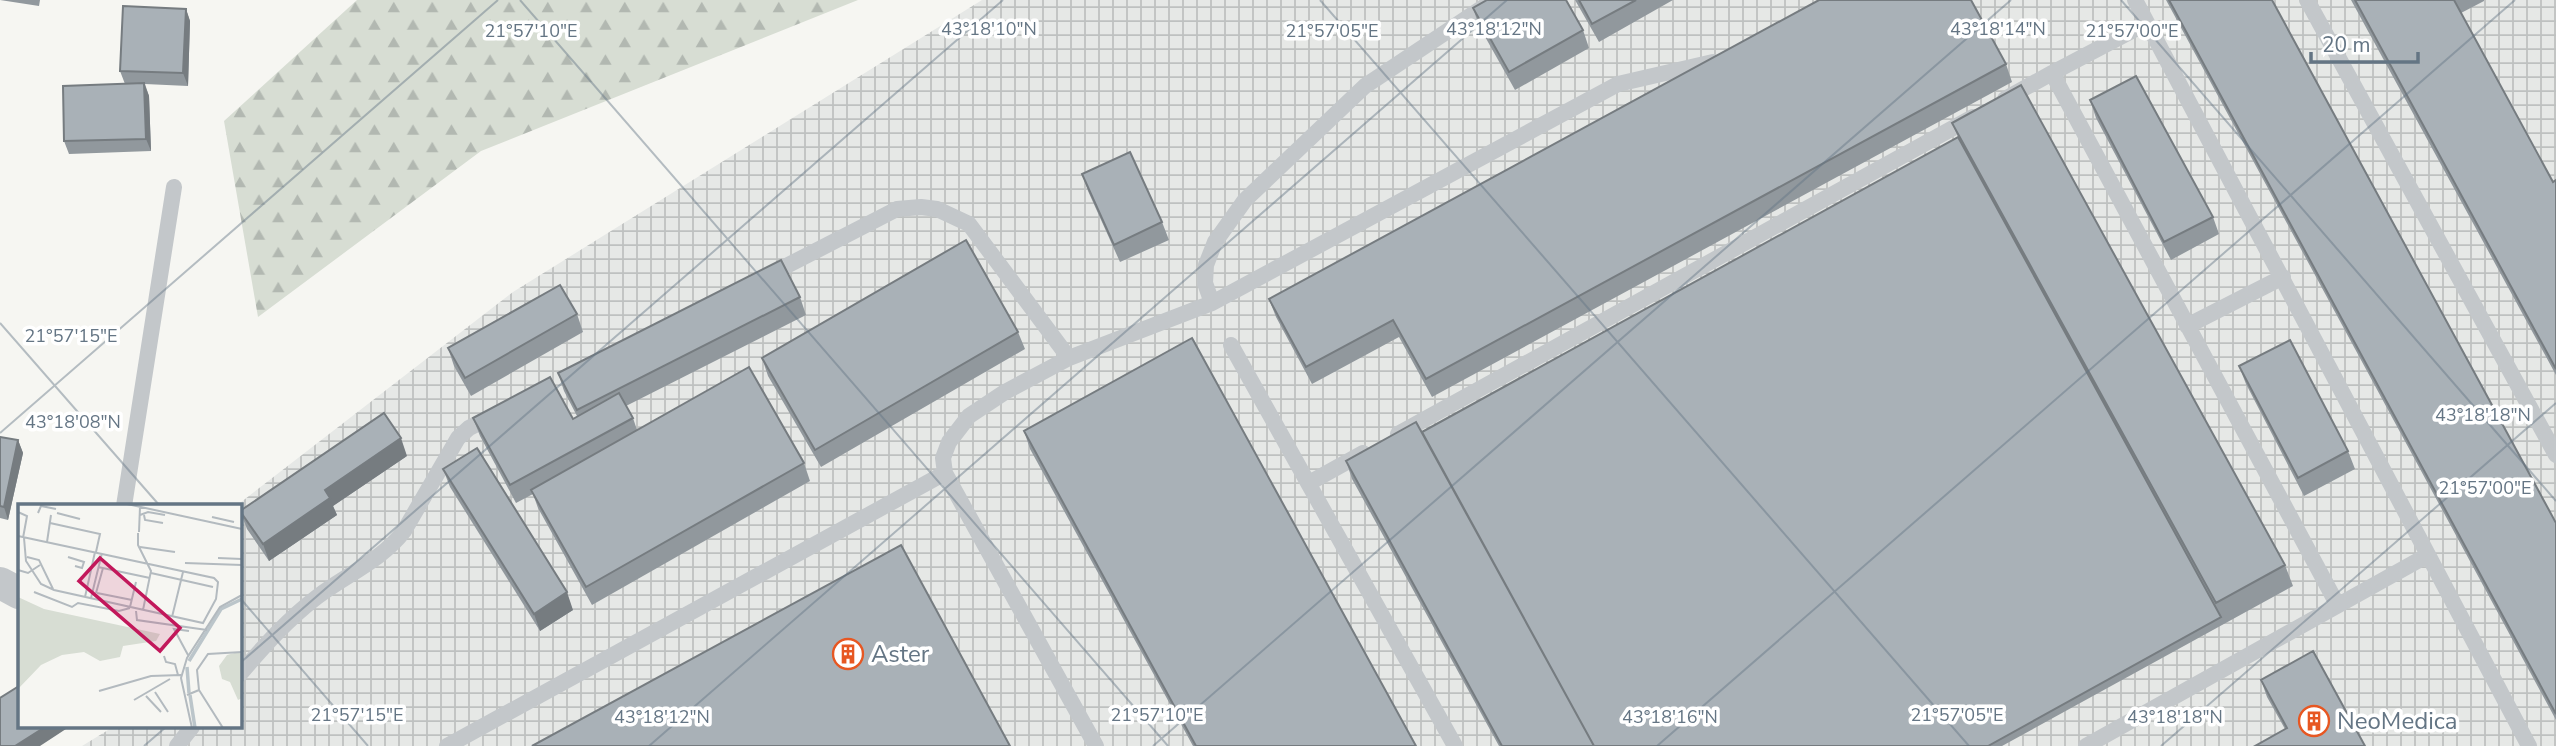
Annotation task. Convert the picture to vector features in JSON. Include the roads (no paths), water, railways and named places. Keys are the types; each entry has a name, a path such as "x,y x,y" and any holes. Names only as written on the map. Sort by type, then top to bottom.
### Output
{"street":[{"path":"0,583 18,592"}],"lane":[{"path":"1212,303 1205,283 1206,265 1215,242 1245,200 1365,86 1494,0"},
{"path":"2134,0 2529,746"},
{"path":"2307,0 2556,455"},
{"path":"1309,484 2147,23"},
{"path":"1096,746 944,473 943,458 949,442 969,416 1005,392 1069,358 1212,303 1618,84 1711,64 1722,58"},
{"path":"2052,74 2337,604"},
{"path":"124,504 174,187"},
{"path":"750,284 897,209 921,206 937,209 969,224 1069,358"},
{"path":"2187,326 2283,277"},
{"path":"1231,345 1455,746"},
{"path":"242,672 291,617 393,545 404,531 458,438 469,428 505,409"},
{"path":"447,746 944,473"},
{"path":"2086,746 2428,555"},
{"path":"177,746 191,728"}],"place":[{"name":"Aster","path":"848,654"},
{"name":"NeoMedica","path":"2314,721"}]}
